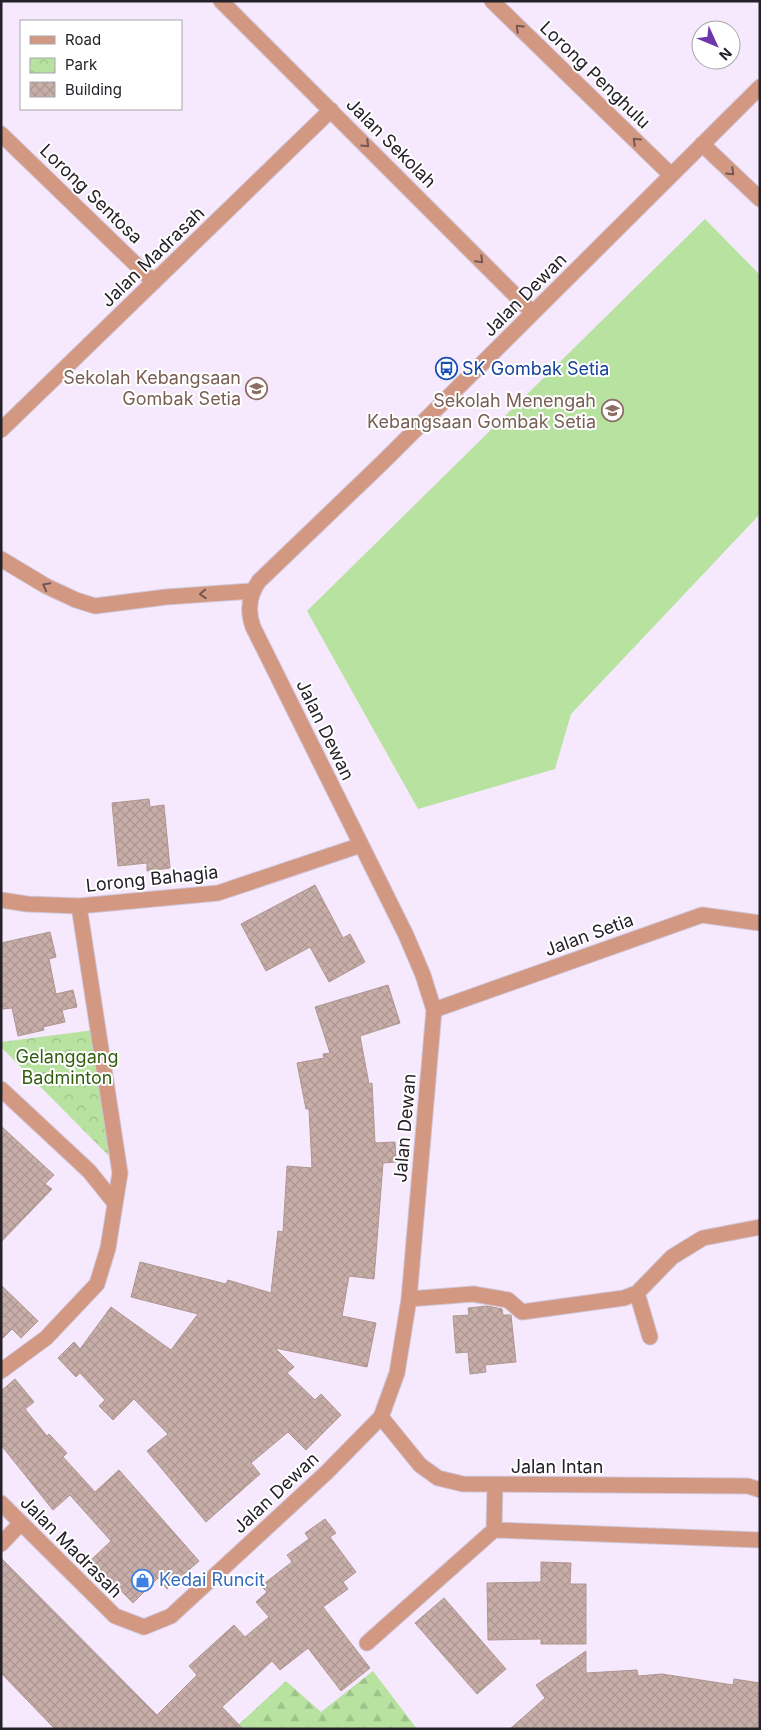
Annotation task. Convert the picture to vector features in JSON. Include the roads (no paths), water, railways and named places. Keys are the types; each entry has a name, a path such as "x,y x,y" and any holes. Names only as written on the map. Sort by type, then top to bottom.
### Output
{"street":[{"name":"Jalan Sekolah","path":"221,1 533,313"},
{"name":"Lorong Penghulu","path":"492,1 672,175"},
{"name":"Jalan Dewan","path":"171,1616 328,1472 381,1417 397,1373 409,1299 434,1010 406,934 253,627 250,608 252,591 259,581 760,88"},
{"name":"Jalan Madrasah","path":"1,430 331,110"},
{"name":"Lorong Sentosa","path":"1,134 154,282"},
{"path":"702,144 760,199"},
{"path":"1,559 46,586 94,606 166,597 252,591"},
{"name":"Lorong Bahagia","path":"1,900 27,904 79,906 218,893 361,845"},
{"path":"1,1371 46,1338 97,1284 108,1248 120,1172 79,906"},
{"name":"Jalan Setia","path":"434,1010 702,915 760,923"},
{"path":"1,1089 89,1171 114,1202"},
{"path":"409,1299 472,1294 508,1300 522,1312 624,1298 638,1293 672,1257 703,1238 760,1228"},
{"path":"638,1293 650,1337"},
{"name":"Jalan Intan","path":"381,1417 420,1465 438,1478 463,1484 748,1486 760,1490"},
{"path":"494,1530 495,1485"},
{"name":"Jalan Madrasah","path":"1,1503 114,1616 144,1627 171,1616"},
{"path":"1,1544 22,1523"},
{"path":"367,1643 494,1530 760,1540"}],"place":[{"name":"SK Gombak Setia","path":"446,369"},
{"name":"Sekolah Kebangsaan Gombak Setia","path":"257,388"},
{"name":"Sekolah Menengah Kebangsaan Gombak Setia","path":"612,411"},
{"name":"Kedai Runcit","path":"143,1580"}],"park label":[{"name":"Gelanggang Badminton","path":"67,1067"}]}
